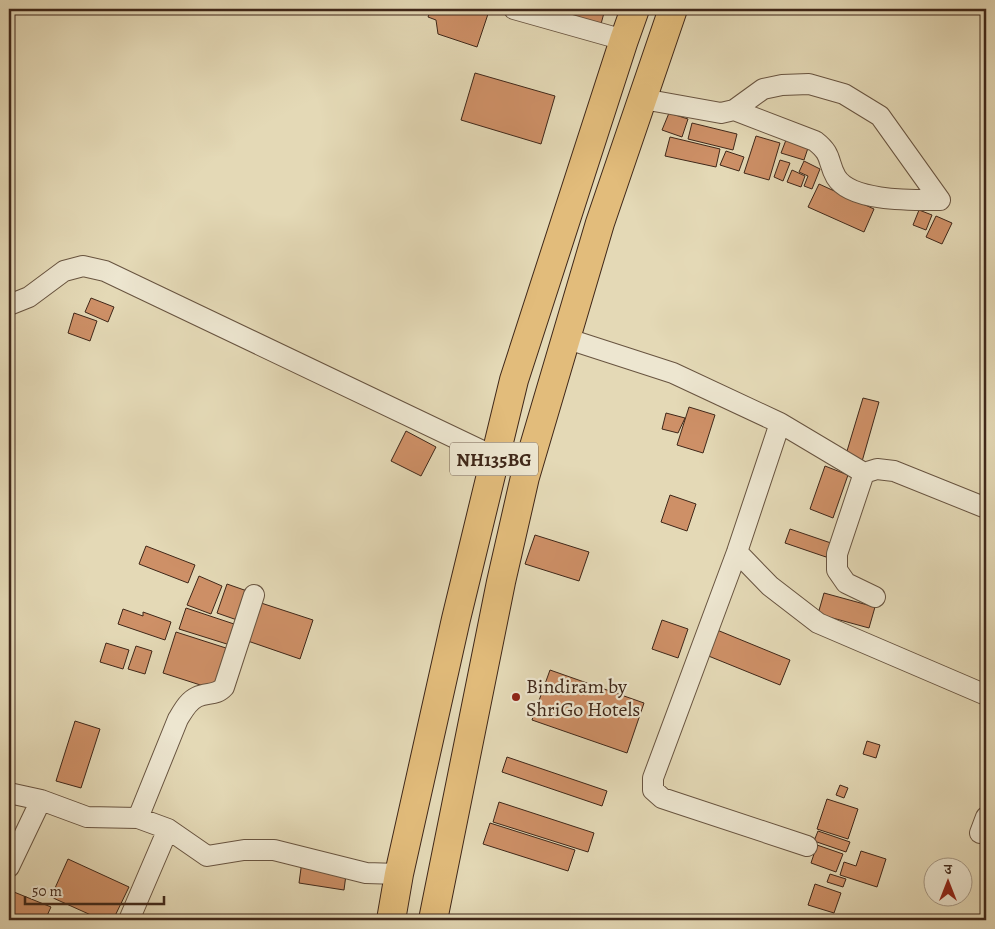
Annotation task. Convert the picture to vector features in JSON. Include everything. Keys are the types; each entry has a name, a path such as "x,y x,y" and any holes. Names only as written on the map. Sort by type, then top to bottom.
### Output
{"highway":[{"name":"NH135BG","path":"391,920 399,874 456,619 514,380 635,9"},
{"name":"NH135BG","path":"433,920 503,572 525,477 600,223 673,9"}],"street":[{"path":"514,9 624,40"},
{"path":"643,99 721,112 734,110 763,89 782,85 810,84 844,94 880,116 940,200 897,200 848,189 836,177 825,148 815,140 734,110"},
{"path":"9,304 29,296 64,271 83,266 105,271 494,458"},
{"path":"565,338 673,374 780,423 864,473 877,469 894,471 986,508"},
{"path":"780,423 737,552 653,778 653,790 662,798 807,846"},
{"path":"864,473 837,554 838,570 846,583 875,597"},
{"path":"737,552 770,586 818,623 986,695"},
{"path":"138,818 178,719 187,705 198,696 220,692 224,687 254,595"},
{"path":"9,793 42,800 87,817 138,818 168,829 207,856 244,850 274,850 366,873 399,874"},
{"path":"9,866 42,800"},
{"path":"129,920 168,829"}],"building":[{"path":"431,9 482,9 489,11 477,47 438,34 436,20 428,17"},
{"path":"536,9 605,9 601,24"},
{"path":"475,73 555,96 541,144 461,120"},
{"path":"669,113 688,119 682,137 662,130"},
{"path":"692,123 737,134 733,150 688,139"},
{"path":"756,136 780,143 769,180 744,173"},
{"path":"670,137 720,149 716,167 665,156"},
{"path":"786,140 808,148 804,160 781,153"},
{"path":"726,151 744,157 739,171 720,165"},
{"path":"780,160 790,163 783,181 774,177"},
{"path":"804,161 820,169 812,189 804,186 808,176 799,172"},
{"path":"792,170 805,176 801,187 787,182"},
{"path":"819,184 874,209 864,232 808,207"},
{"path":"919,210 932,215 926,230 913,225"},
{"path":"936,216 952,223 942,244 926,237"},
{"path":"91,298 114,307 108,322 85,312"},
{"path":"74,313 97,321 90,341 68,333"},
{"path":"863,398 879,402 861,465 844,461"},
{"path":"689,407 715,415 703,453 677,445"},
{"path":"666,413 685,418 678,433 662,429"},
{"path":"406,431 436,447 421,476 391,461"},
{"path":"825,466 848,475 833,518 810,509"},
{"path":"670,495 696,504 687,531 661,522"},
{"path":"790,529 831,543 826,557 785,543"},
{"path":"535,535 589,552 579,581 525,564"},
{"path":"146,546 195,565 188,583 139,564"},
{"path":"199,576 222,586 211,614 187,605"},
{"path":"227,584 250,592 240,621 217,613"},
{"path":"824,593 875,607 869,628 818,614"},
{"path":"255,601 313,620 300,659 242,639"},
{"path":"186,608 237,625 230,645 179,629"},
{"path":"123,609 143,616 143,612 171,622 165,640 118,624"},
{"path":"662,620 688,629 678,658 652,649"},
{"path":"717,630 790,660 780,685 706,655"},
{"path":"176,632 229,649 216,690 163,673"},
{"path":"106,643 129,650 123,669 100,662"},
{"path":"136,646 152,651 145,674 128,669"},
{"name":"Bindiram by ShriGo Hotels","path":"550,670 644,703 627,753 532,720"},
{"path":"75,721 100,729 81,788 56,781"},
{"path":"867,741 880,745 876,758 863,754"},
{"path":"507,757 607,791 602,806 502,772"},
{"path":"840,785 848,788 844,798 836,795"},
{"path":"827,799 858,809 848,839 817,829"},
{"path":"499,802 594,833 588,852 493,822"},
{"path":"490,823 575,850 568,871 483,844"},
{"path":"818,831 850,842 846,852 814,841"},
{"path":"817,845 843,854 836,872 811,863"},
{"path":"861,851 886,859 877,887 840,875 844,862 856,866"},
{"path":"68,859 129,887 113,920 102,920 51,897"},
{"path":"302,861 347,867 344,890 299,883"},
{"path":"830,874 846,879 843,887 827,882"},
{"path":"815,884 841,893 834,913 808,905"},
{"path":"9,890 51,907 45,920 9,920"}],"place":[{"name":"Bindiram by ShriGo Hotels","path":"516,697"}]}
